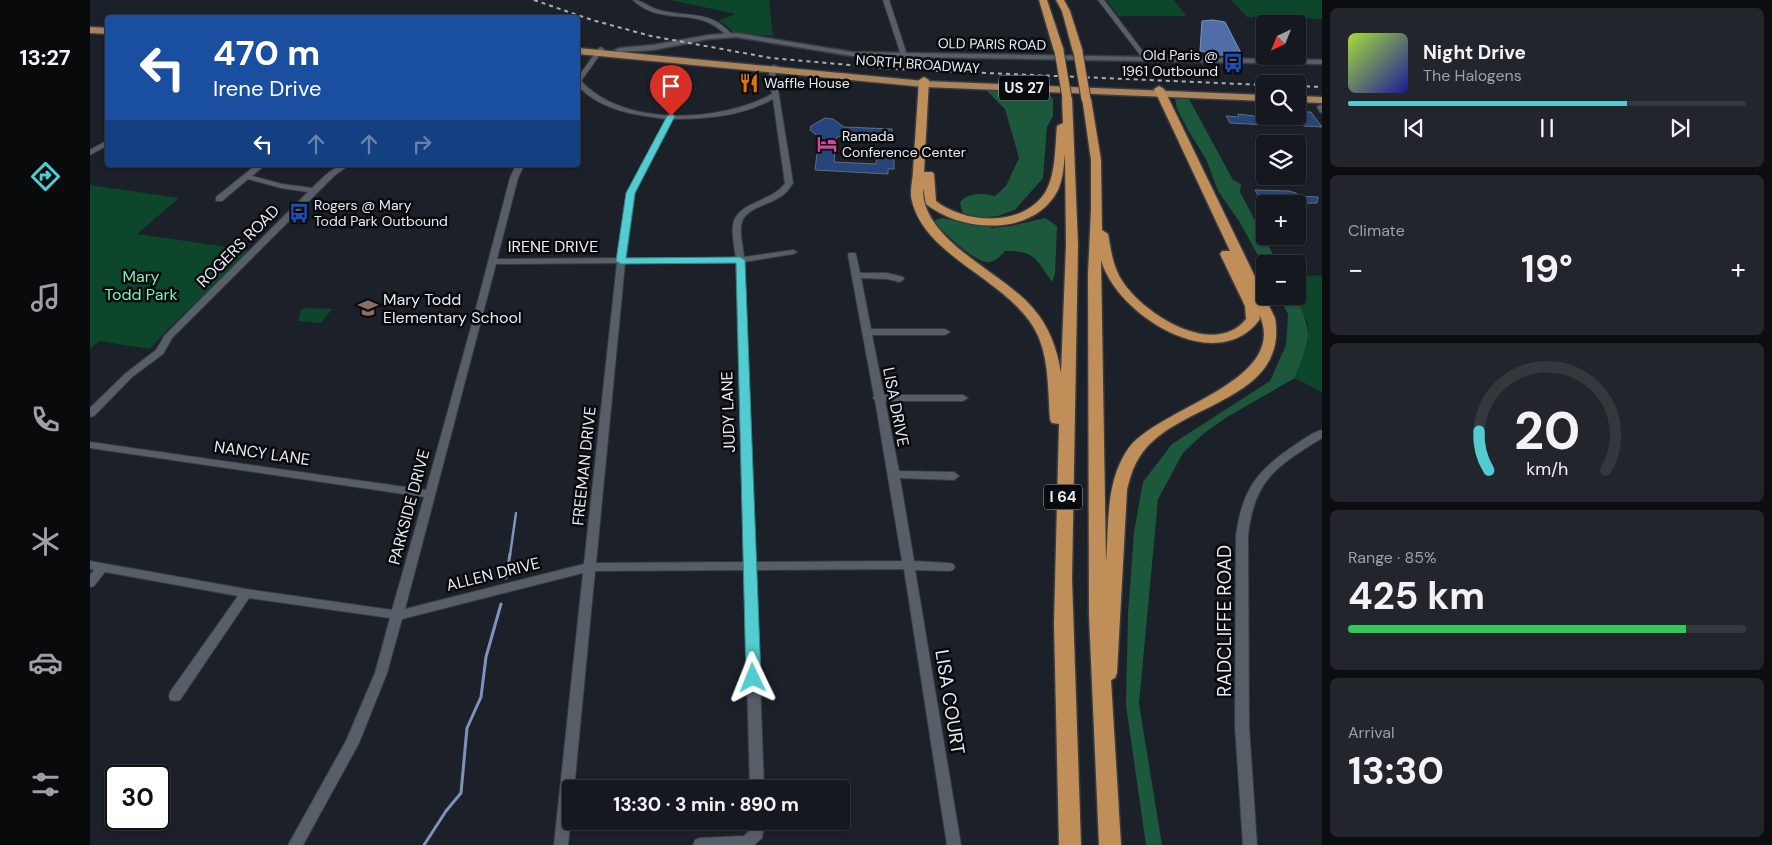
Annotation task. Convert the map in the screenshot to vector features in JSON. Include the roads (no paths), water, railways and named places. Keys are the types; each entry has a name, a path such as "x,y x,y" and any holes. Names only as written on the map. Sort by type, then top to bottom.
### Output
{"highway":[{"name":"I 64","path":"1044,0 1060,51 1071,149 1071,223 1064,493 1063,674 1070,845"},
{"name":"I 64","path":"1060,0 1066,11 1078,52 1095,155 1097,210 1094,274 1098,615 1110,845"},
{"path":"90,30 105,31"},
{"path":"90,39 105,39"},
{"name":"US 27","path":"580,47 600,51"},
{"name":"NORTH BROADWAY","path":"600,51 619,50 652,53 774,68 929,82 1256,93"},
{"name":"NORTH BROADWAY","path":"652,53 667,50 774,68"},
{"name":"US 27","path":"580,51 652,53"},
{"path":"929,82 928,197 930,202 941,212 969,221 1010,219 1031,211 1047,198 1052,189 1067,103"},
{"path":"929,82 917,200 931,227 1019,302 1040,327 1054,362 1064,493"},
{"path":"1097,210 1107,263 1114,279 1122,291 1146,314 1177,330 1206,336 1231,335 1240,332 1250,324 1253,319 1252,306 1156,91"},
{"path":"1103,726 1111,639 1119,490 1125,468 1140,444 1150,435 1249,375 1260,365 1270,338 1268,318 1156,91"},
{"name":"NORTH BROADWAY","path":"1156,91 1256,97"},
{"path":"1306,94 1322,95"},
{"path":"1306,101 1321,106"}],"street":[{"path":"636,0 653,10 714,22 723,26 729,35"},
{"path":"886,0 904,55"},
{"path":"1102,0 1146,59"},
{"name":"OLD PARIS ROAD","path":"667,50 698,38 729,35 768,38 828,52 1322,62"},
{"path":"580,78 600,51"},
{"name":"JUDY LANE","path":"757,780 740,260 737,224 739,218 754,207 777,198 786,190 789,183 775,95 774,68"},
{"path":"580,83 588,92 605,103 623,109 671,116 730,112 760,104 775,95"},
{"path":"580,91 588,92"},
{"name":"FREEMAN DRIVE","path":"560,845 621,261 631,193 671,116"},
{"path":"90,153 105,144"},
{"path":"219,199 259,167"},
{"name":"ROGERS ROAD","path":"90,414 129,375 160,352 168,337 331,174 343,167"},
{"name":"PARKSIDE DRIVE","path":"296,845 359,729 381,672 398,615 514,178 519,167"},
{"path":"248,177 281,186 314,191"},
{"name":"IRENE DRIVE","path":"493,262 740,260 793,252"},
{"name":"LISA DRIVE","path":"852,255 894,474 908,565"},
{"path":"857,276 887,276 900,279"},
{"path":"867,332 945,332"},
{"path":"878,398 963,398"},
{"name":"RADCLIFFE ROAD","path":"1250,845 1242,726 1242,530 1245,508 1250,494 1268,470 1322,433"},
{"name":"NANCY LANE","path":"90,445 430,494"},
{"path":"894,474 954,476"},
{"name":"ALLEN DRIVE","path":"90,565 246,594 398,615 590,567 908,565 949,567"},
{"name":"LISA COURT","path":"908,565 954,845"},
{"path":"90,583 103,567"},
{"path":"175,696 246,594"},
{"path":"700,845 747,842 757,833 757,830"}],"water":[{"path":"1202,21 1225,22 1242,55 1217,55 1200,51"}],"waterway":[{"path":"510,555 516,513"},
{"path":"506,578 510,554"},
{"path":"424,845 446,811 461,793 467,728 481,697 486,657 501,604"}],"railway":[{"path":"534,0 578,15"},
{"path":"580,16 651,36 771,58 894,69 1256,85"},
{"path":"1306,86 1322,87"}],"place":[{"name":"Old Paris @ 1961 Outbound","path":"1233,63"},
{"name":"Waffle House","path":"749,83"},
{"name":"Ramada Conference Center","path":"827,144"},
{"name":"Rogers @ Mary Todd Park Outbound","path":"299,213"},
{"name":"Mary Todd Elementary School","path":"368,308"}],"park label":[{"name":"Mary Todd Park","path":"141,285"}]}
